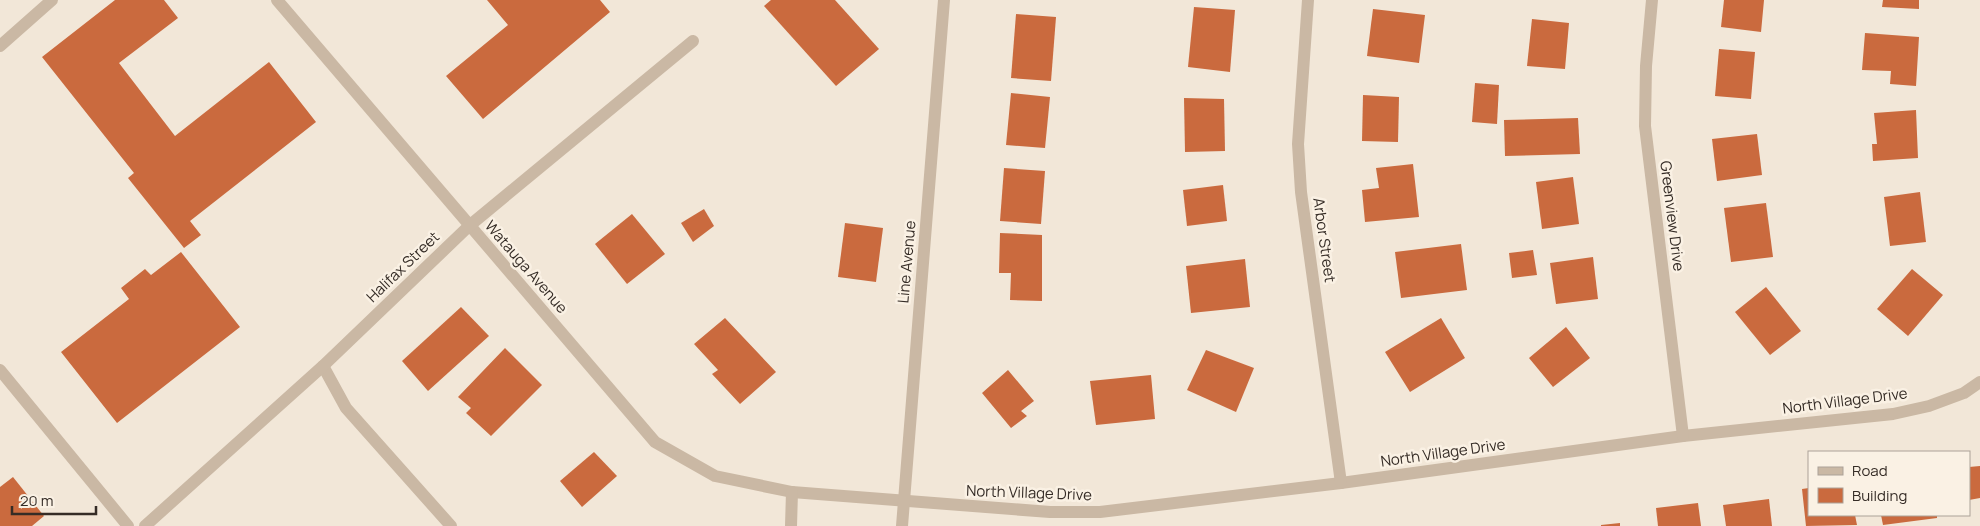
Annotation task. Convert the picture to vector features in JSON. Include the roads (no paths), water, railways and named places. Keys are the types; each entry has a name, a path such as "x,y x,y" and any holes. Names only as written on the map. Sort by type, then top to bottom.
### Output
{"street":[{"path":"0,46 52,0"},
{"name":"Watauga Avenue","path":"277,0 655,442 715,476 792,492 905,502"},
{"name":"Line Avenue","path":"902,526 944,0"},
{"name":"Arbor Street","path":"1308,0 1298,144 1301,192 1341,484"},
{"name":"Greenview Drive","path":"1652,0 1646,66 1645,126 1684,436"},
{"name":"Halifax Street","path":"145,526 323,366 469,226 693,41"},
{"path":"323,366 346,408 451,526"},
{"path":"0,370 128,526"},
{"name":"North Village Drive","path":"905,502 1050,512 1100,512 1341,484 1684,436 1893,414 1929,406 1964,393 1980,382"},
{"path":"790,526 792,492"}]}
